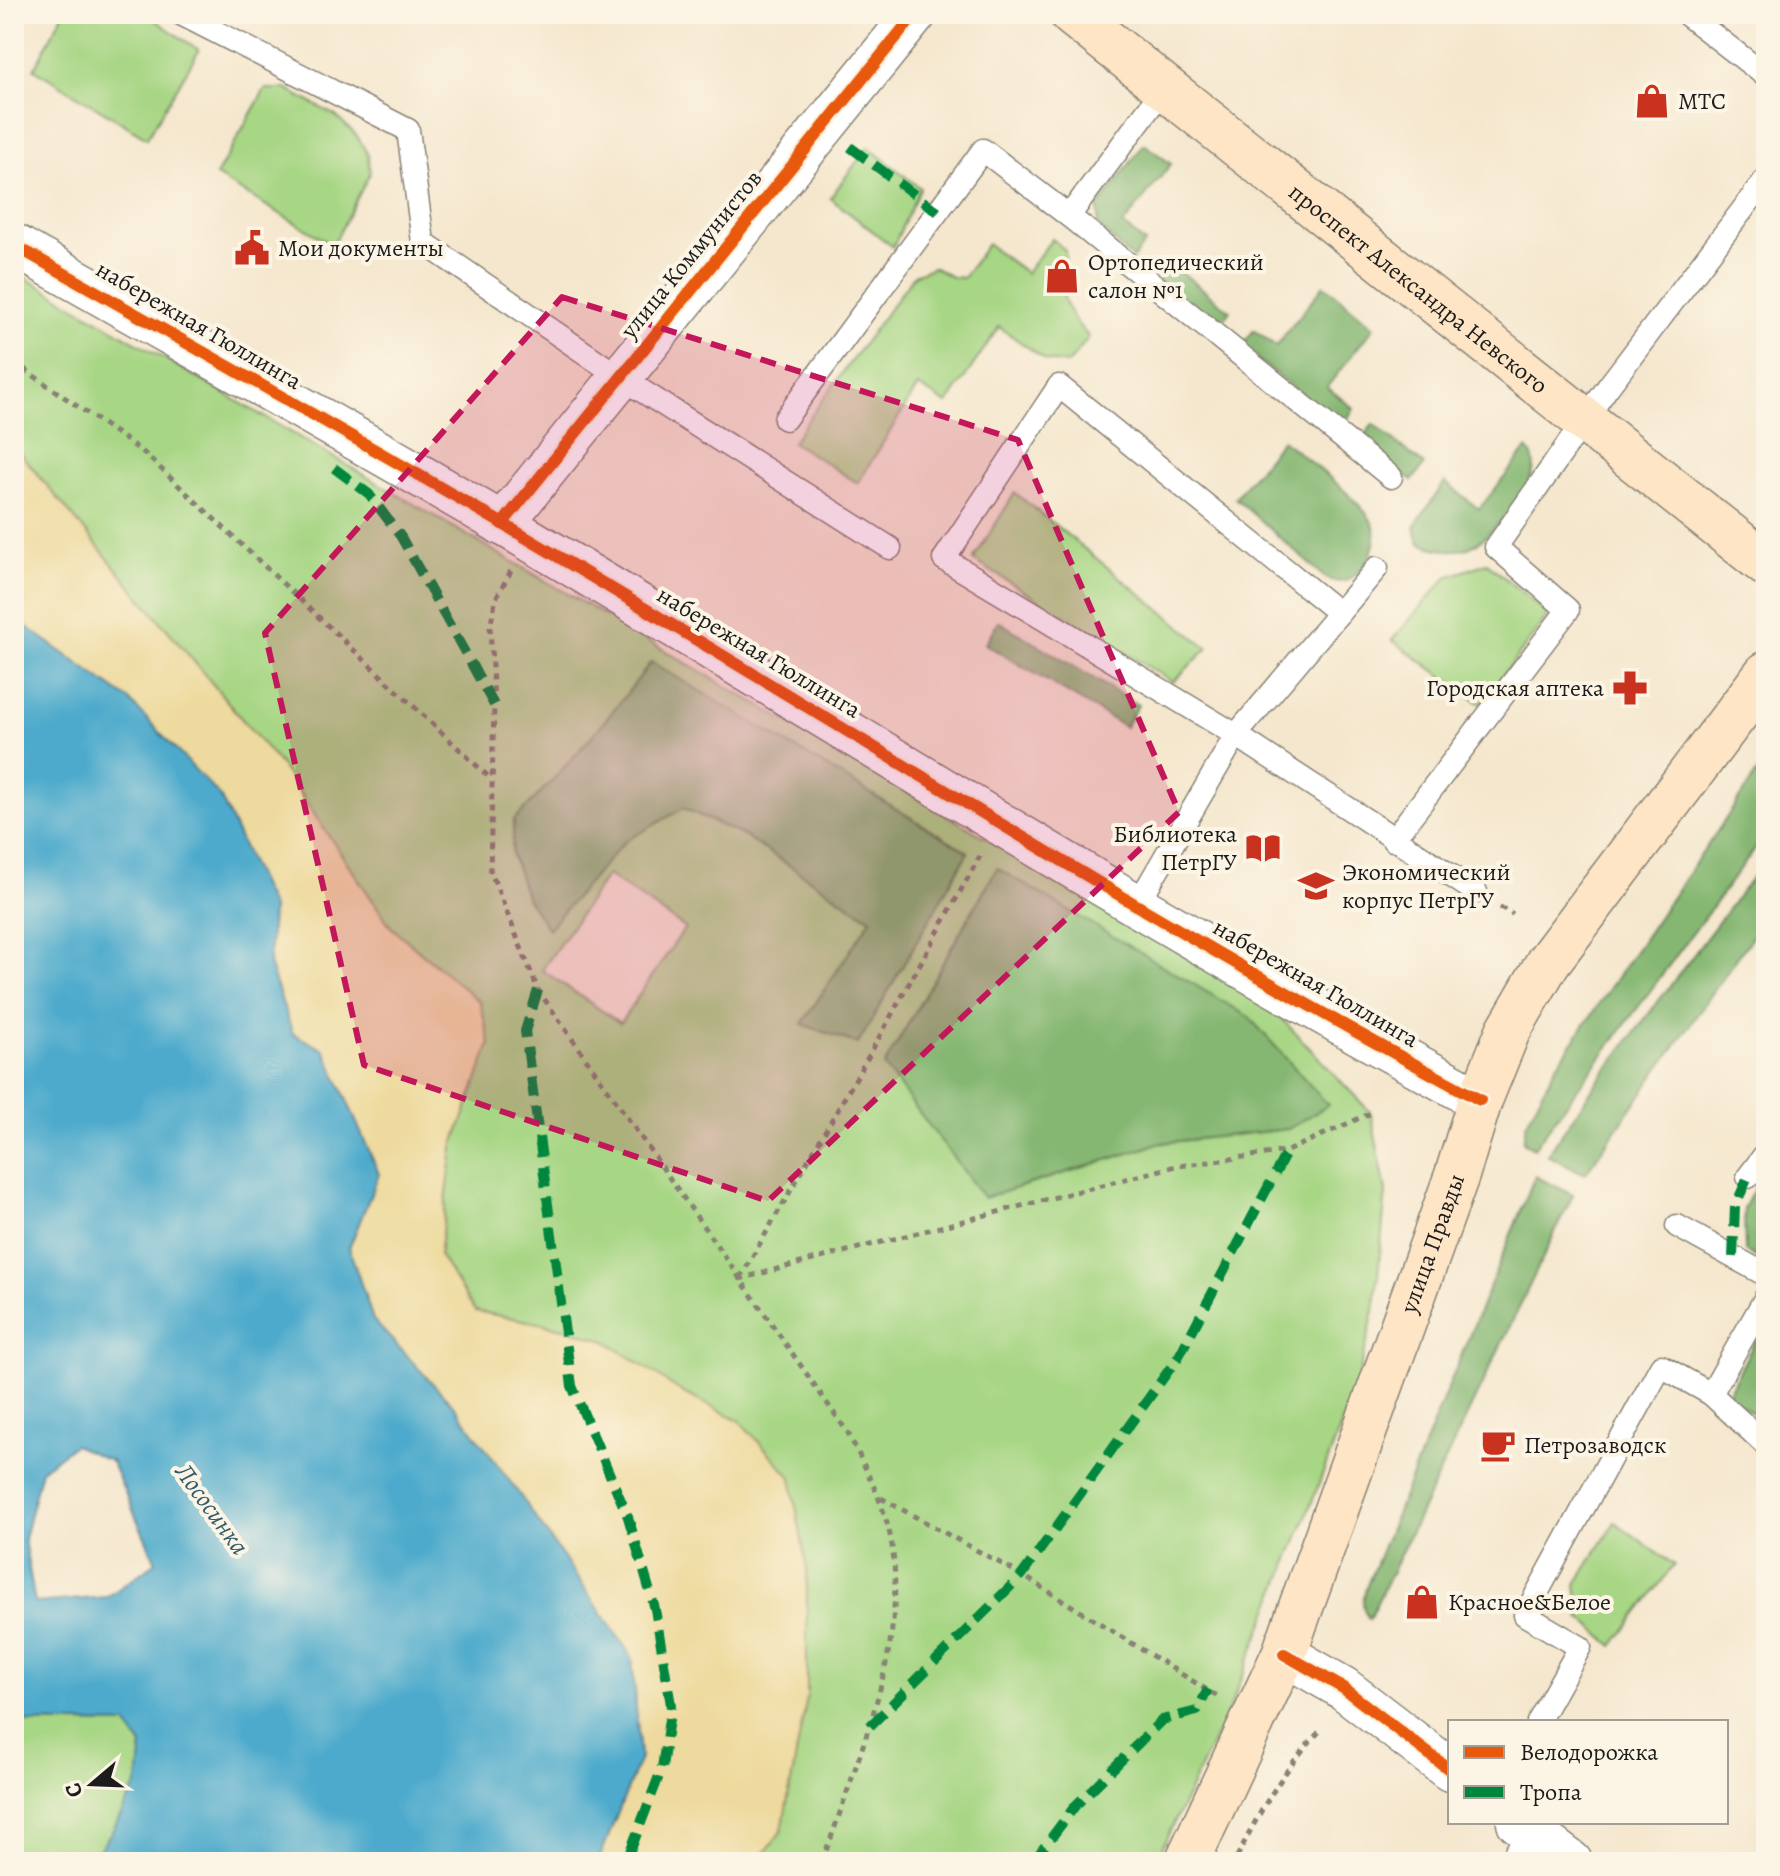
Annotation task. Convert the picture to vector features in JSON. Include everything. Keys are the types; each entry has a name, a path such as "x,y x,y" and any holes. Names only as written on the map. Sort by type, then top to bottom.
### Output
{"main road":[{"name":"проспект Александра Невского","path":"1072,14 1766,564"},
{"name":"улица Правды","path":"1187,1862 1284,1654 1457,1175 1480,1100 1508,1031 1548,962 1766,674"}],"street":[{"name":"улица Коммунистов","path":"502,524 915,14"},
{"name":"набережная Гюллинга","path":"14,245 502,524 1137,905 1480,1100"},
{"path":"1284,1654 1343,1688 1448,1768"},
{"path":"1519,1838 1571,1862"}],"lane":[{"path":"181,14 408,130 423,242 620,377 890,548"},
{"path":"1686,14 1766,76"},
{"path":"1069,216 1164,88"},
{"path":"785,419 983,150 1391,477"},
{"path":"1393,840 1568,610 1496,547 1608,387 1766,179"},
{"path":"1339,613 1059,386 944,559 1236,735 1476,892"},
{"path":"1137,905 1236,735 1377,568"},
{"path":"1748,1177 1766,1153"},
{"path":"1677,1226 1766,1275"},
{"path":"1711,1394 1766,1297"},
{"path":"1539,1720 1580,1647 1525,1615 1661,1366 1711,1394 1765,1443"}],"path":[{"path":"14,362 143,452 492,780"},
{"path":"515,563 496,598 490,627 494,705 490,870 538,990 848,1433 880,1497 893,1552 894,1605 888,1662 870,1726 821,1862"},
{"path":"739,1279 878,1040 980,856"},
{"path":"739,1279 1172,1167 1287,1151 1371,1113"},
{"path":"880,1497 1022,1575 1208,1689"},
{"path":"1235,1862 1255,1820 1287,1768 1323,1728"}],"highlighted area":[{"path":"562,297 1018,440 1179,812 768,1201 364,1065 265,633"}],"green space":[{"path":"63,14 146,14 199,50 147,138 34,69"},
{"path":"265,89 286,89 336,116 357,136 368,155 370,173 333,245 216,176"},
{"path":"1144,144 1171,164 1123,225 1145,243 1133,259 1098,226 1098,207"},
{"path":"868,147 920,188 893,247 830,198"},
{"path":"1052,239 1065,250 1062,284 1065,301 1072,317 1089,337 1068,364 1047,361 999,327 947,404 918,386 858,483 792,442 914,275 933,267 952,277 963,278 987,244 1026,273"},
{"path":"1170,263 1230,311 1217,328 1158,281"},
{"path":"14,271 1264,1000 1371,1113 1386,1191 1375,1306 1358,1381 1231,1705 1155,1862 758,1862 782,1830 739,1420 564,1328 475,1311 439,1255 453,1147 490,1044 480,1002 391,927 281,766 14,446","holes":["651,662 968,852 803,1024 871,919 744,836 683,808 624,842 548,928 527,899 512,854 514,820 586,744","607,875 685,928 620,1023 542,970","1249,1017 1288,1129 1161,1143 985,1198"]},
{"path":"1324,285 1374,327 1327,387 1354,409 1342,426 1241,347 1254,330 1276,346"},
{"path":"1373,424 1424,465 1412,481 1361,441"},
{"path":"1282,440 1345,491 1373,524 1375,537 1372,551 1361,569 1348,580 1336,582 1323,576 1235,498"},
{"path":"1527,449 1534,462 1529,481 1506,515 1486,536 1468,548 1455,550 1437,549 1419,542 1414,527 1445,482 1479,509"},
{"path":"1015,493 1208,648 1173,682 973,560"},
{"path":"1487,563 1549,615 1481,704 1392,640 1447,577"},
{"path":"998,621 1138,705 1125,727 985,644"},
{"path":"651,662 968,852 858,1044 802,1024 871,919 744,836 684,808 624,842 548,929 527,899 512,854 514,820 586,744"},
{"path":"1766,760 1766,834 1534,1148 1523,1142 1526,1124 1555,1068"},
{"path":"1766,859 1766,917 1585,1174 1547,1155 1595,1085"},
{"path":"997,868 1249,1017 1328,1105 1288,1129 1161,1143 984,1198 884,1066"},
{"path":"1766,1167 1766,1263 1745,1251 1744,1208"},
{"path":"1535,1176 1573,1195 1369,1619 1363,1602 1367,1585"},
{"path":"1766,1320 1766,1412 1761,1419 1727,1395"},
{"path":"1615,1522 1674,1565 1613,1646 1580,1617 1576,1584"},
{"path":"14,1722 127,1724 142,1746 138,1782 114,1828 91,1862 14,1862"}],"sand":[{"path":"14,446 281,766 391,927 480,1002 490,1044 453,1147 439,1255 475,1311 564,1328 606,1341 685,1394 739,1420 791,1477 807,1570 807,1697 782,1830 758,1862 598,1862 640,1758 632,1657 517,1491 455,1408 373,1320 349,1248 379,1174 325,1051 293,1034 269,964 272,908 128,699 14,618"}],"water":[{"name":"Лососинка","path":"14,618 128,699 220,796 272,909 269,964 293,1034 325,1050 379,1174 349,1248 373,1320 455,1407 632,1657 640,1758 598,1862 91,1862 114,1828 138,1782 142,1745 126,1724 14,1722","holes":["74,1445 111,1461 156,1562 107,1597 35,1603 24,1539 41,1470"]}],"marked path":[{"path":"850,147 938,212"},
{"path":"334,468 369,494 401,537 494,705"},
{"path":"1762,936 1766,939"},
{"path":"538,990 525,1031 572,1386 628,1517 655,1609 671,1705 662,1768 626,1862"},
{"path":"870,1726 1022,1575 1179,1356 1287,1151"},
{"path":"1733,1257 1735,1207 1748,1177"},
{"path":"1033,1862 1075,1806 1162,1720 1197,1711 1208,1689"}],"cycle path":[{"path":"502,524 915,14"},
{"path":"14,245 503,524 1110,890 1480,1100"},
{"path":"1284,1654 1343,1688 1448,1768"}],"place":[{"name":"МТС","path":"1652,101"},
{"name":"Мои документы","path":"252,248"},
{"name":"Ортопедический салон №1","path":"1062,276"},
{"name":"Городская аптека","path":"1630,688"},
{"name":"Библиотека ПетрГУ","path":"1263,848"},
{"name":"Экономический корпус ПетрГУ","path":"1316,886"},
{"name":"Петрозаводск","path":"1498,1445"},
{"name":"Красное&Белое","path":"1422,1602"}]}
